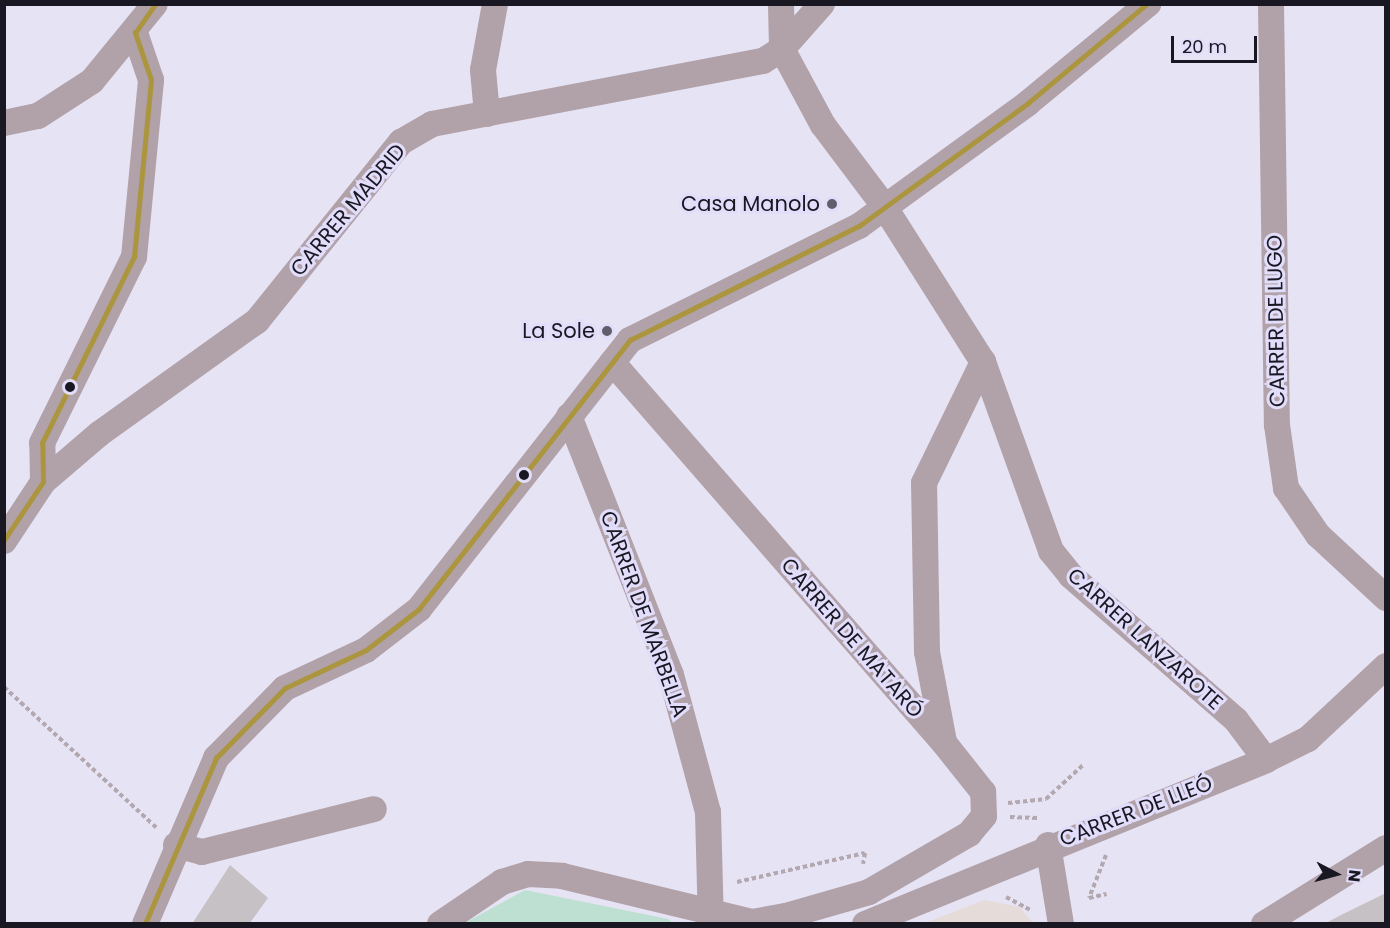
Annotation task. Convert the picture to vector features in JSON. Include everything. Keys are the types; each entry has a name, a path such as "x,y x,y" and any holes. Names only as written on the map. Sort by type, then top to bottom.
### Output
{"street":[{"path":"4,123 38,116 92,81 135,33 155,4"},
{"path":"487,114 483,70 495,4"},
{"name":"CARRER LANZAROTE","path":"782,4 782,49 823,125 884,206 983,362 1051,551 1071,576 1236,720 1266,760"},
{"path":"782,49 822,4"},
{"path":"145,924 176,846 216,758 285,688 366,650 420,609 630,340 859,226 1028,103 1148,4"},
{"name":"CARRER DE LUGO","path":"1271,4 1277,425 1286,488 1318,535 1386,597"},
{"path":"43,482 42,443 134,257 151,80 135,33"},
{"name":"CARRER MADRID","path":"4,541 43,482 99,434 257,321 401,142 432,124 763,61 782,49"},
{"name":"CARRER DE MATARÓ","path":"612,362 944,742 983,792 983,803"},
{"path":"944,742 927,652 924,483 983,362"},
{"name":"CARRER DE MARBELLA","path":"569,416 671,675 708,812 710,916"},
{"name":"CARRER DE LLEÓ","path":"866,924 1048,846 1266,760 1308,739 1386,666"},
{"path":"813,924 969,834 984,816 983,803"},
{"path":"176,846 202,852 374,808"},
{"path":"1048,846 1061,924"},
{"path":"1264,924 1386,848"},
{"path":"440,924 502,882 528,874 710,916 752,922 868,892"}],"path":[{"path":"4,687 176,846"},
{"path":"983,803 1027,805 1046,799 1083,765"},
{"path":"1107,894 1089,898 1106,856 1119,838 1123,818"},
{"path":"708,879 724,885 865,853"},
{"path":"1002,896 1029,909 1034,918"}],"shaded area":[{"path":"984,900 1020,907 1033,923 925,923"}],"green space":[{"path":"525,890 668,919 673,923 463,924"}],"building":[{"path":"230,865 268,898 249,924 192,924"},
{"path":"1386,893 1386,924 1324,924 1343,914"}],"transit line":[{"path":"4,540 43,482 42,443 134,257 151,80 135,33 155,4"},
{"path":"145,924 216,758 285,688 366,650 419,609 630,340 859,226 1028,103 1147,4"}],"place":[{"name":"Casa Manolo","path":"832,204"},
{"name":"La Sole","path":"607,331"}]}
